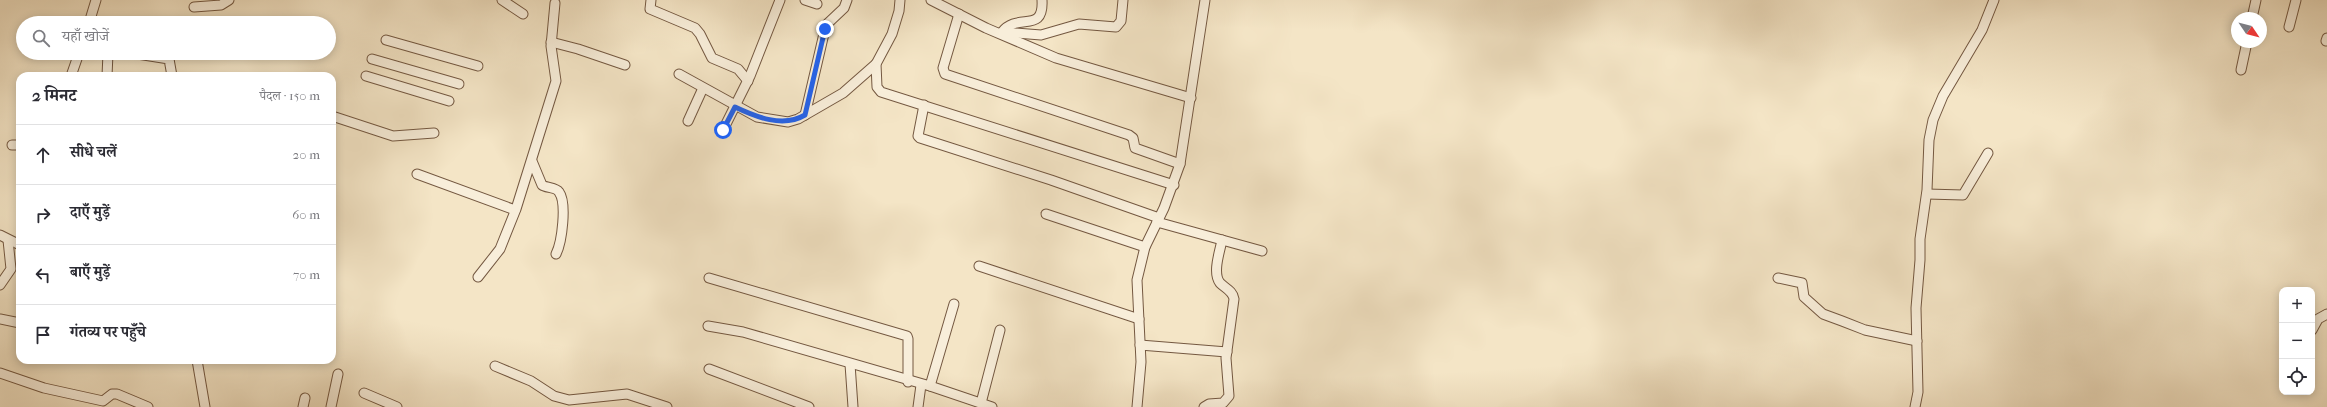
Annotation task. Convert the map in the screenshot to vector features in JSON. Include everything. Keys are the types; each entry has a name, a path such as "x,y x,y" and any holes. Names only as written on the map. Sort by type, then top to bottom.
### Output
{"street":[{"path":"91,16 96,0"},
{"path":"194,7 221,5 229,0"},
{"path":"502,0 523,14"},
{"path":"651,0 650,8 695,28 700,34 712,58 738,69 744,74 748,81"},
{"path":"723,130 748,81 780,0"},
{"path":"805,0 817,4"},
{"path":"805,115 826,25 829,20 844,8 847,0"},
{"path":"679,74 735,107 757,117 788,122 805,115 843,93 876,64 892,34 899,12 900,0"},
{"path":"931,0 1056,58 1191,98"},
{"path":"998,31 1015,22 1032,22 1036,20 1041,11 1042,0"},
{"path":"998,31 1041,35 1079,24 1116,27 1121,21 1123,0"},
{"path":"1136,407 1141,368 1137,280 1145,247 1174,185 1180,164 1205,0"},
{"path":"1915,407 1918,392 1916,341 1920,239 1927,194 1929,140 1934,120 1943,96 1982,30 1994,0"},
{"path":"2253,12 2256,0"},
{"path":"2289,28 2296,0"},
{"path":"478,277 500,249 532,161 556,81 551,42 555,3"},
{"path":"959,14 943,68 945,74 1129,135 1133,138 1135,148 1180,164"},
{"path":"386,40 478,66"},
{"path":"551,42 578,49 625,65"},
{"path":"2241,70 2246,48"},
{"path":"372,59 459,84"},
{"path":"72,72 77,60"},
{"path":"107,72 108,60"},
{"path":"169,60 171,72"},
{"path":"876,64 878,90 1174,185"},
{"path":"366,76 449,101"},
{"path":"688,121 703,88"},
{"path":"924,104 918,136 920,138 1051,180 1158,220 1262,251"},
{"path":"336,117 393,136 434,133"},
{"path":"1927,194 1963,195 1988,153"},
{"path":"532,161 542,185 560,193 563,226 561,242 556,254"},
{"path":"417,174 515,210"},
{"path":"1046,214 1145,247"},
{"path":"4,238 16,243"},
{"path":"0,285 11,269 4,238"},
{"path":"1204,407 1209,404 1223,403 1229,396 1230,383 1226,364 1234,299 1233,294 1220,282 1217,274 1222,240"},
{"path":"979,266 1139,319"},
{"path":"709,278 907,336 908,382"},
{"path":"1778,278 1802,284 1804,297 1823,314 1865,330 1916,341"},
{"path":"918,407 954,304"},
{"path":"2315,324 2318,319 2327,314"},
{"path":"0,319 16,322"},
{"path":"708,326 743,332 992,407"},
{"path":"981,403 1000,330"},
{"path":"1140,345 1227,352"},
{"path":"198,364 205,407"},
{"path":"850,364 853,407"},
{"path":"495,366 531,381 554,396 569,400 627,394 667,407"},
{"path":"709,369 809,407"},
{"path":"0,373 44,388 103,401 112,394 117,394 148,407"},
{"path":"331,407 338,374"},
{"path":"364,392 397,407"}],"route":[{"path":"723,130 735,107 757,117 788,122 805,115 825,29"}]}
